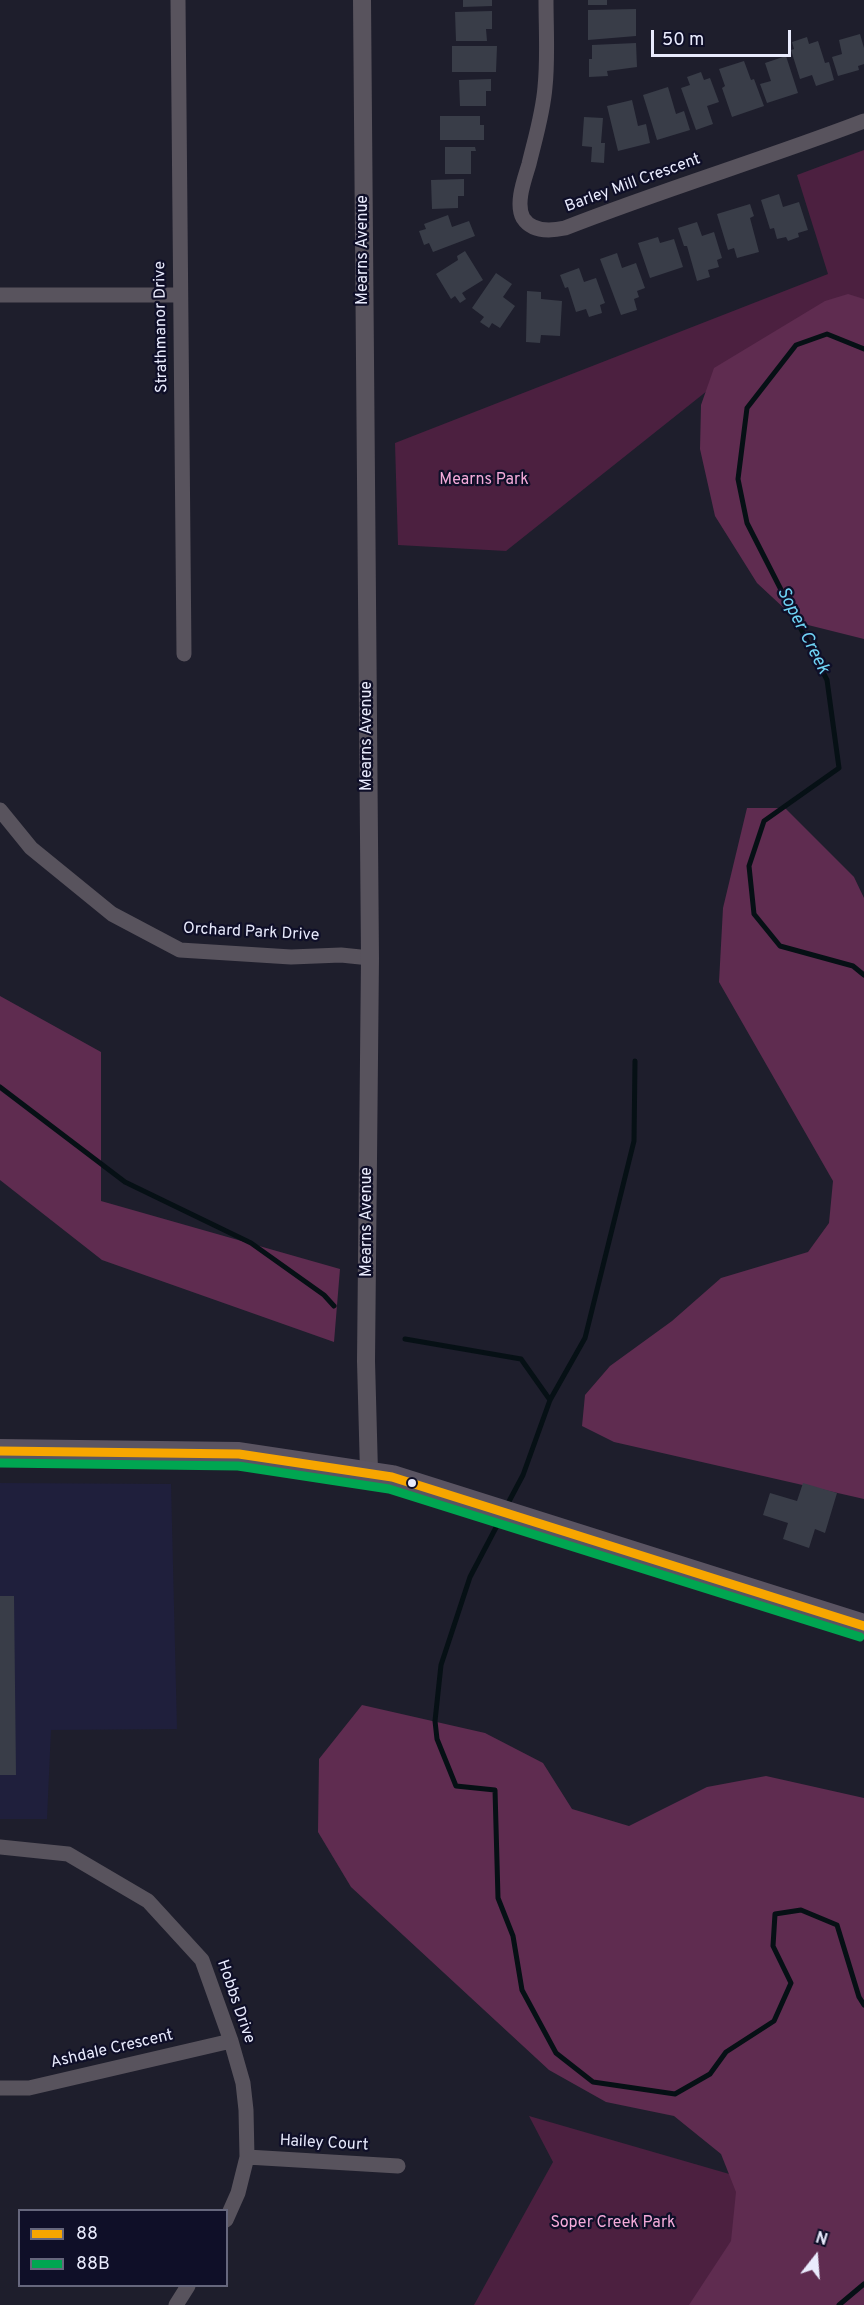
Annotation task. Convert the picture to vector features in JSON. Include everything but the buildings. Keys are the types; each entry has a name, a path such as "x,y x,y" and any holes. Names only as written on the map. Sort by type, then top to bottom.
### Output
{"main road":[{"path":"0,1451 239,1454 369,1472 469,1500 864,1626"}],"street":[{"name":"Strathmanor Drive","path":"178,0 184,654"},
{"name":"Mearns Avenue","path":"362,0 370,958 366,1361 369,1472"},
{"name":"Barley Mill Crescent","path":"546,0 545,87 522,191 521,209 524,218 531,225 541,229 552,231 565,228 648,195 807,143 864,121"},
{"path":"0,295 180,295"},
{"name":"Orchard Park Drive","path":"0,810 31,848 112,914 180,950 291,957 341,955 370,958"},
{"name":"Hobbs Drive","path":"0,1847 68,1854 148,1901 202,1960 231,2041 243,2083 248,2135 247,2157 238,2193 228,2216"},
{"name":"Ashdale Crescent","path":"0,2088 29,2088 231,2041"},
{"name":"Hailey Court","path":"247,2157 398,2166"},
{"path":"176,2305 187,2287"}],"shaded area":[{"path":"848,294 864,299 864,639 800,623 757,583 715,516 700,449 701,405 714,368 825,301"},
{"path":"747,808 785,808 854,877 864,898 864,1499 614,1442 582,1426 585,1395 610,1366 672,1321 721,1278 808,1252 829,1223 833,1181 719,982 723,908"},
{"path":"0,996 101,1052 101,1201 340,1269 334,1342 102,1260 0,1180"},
{"path":"0,1483 171,1484 177,1729 51,1730 47,1819 0,1819"},
{"path":"362,1705 485,1733 543,1763 572,1809 629,1826 707,1787 766,1776 864,1798 864,2305 689,2305 731,2241 736,2192 721,2154 674,2116 606,2102 549,2070 351,1887 318,1832 319,1759"}],"green space":[{"name":"Mearns Park","path":"864,150 864,302 771,340 506,551 398,545 395,443 828,274 797,175"},
{"name":"Soper Creek Park","path":"529,2116 864,2213 826,2305 474,2305 553,2162"}],"waterway":[{"name":"Soper Creek","path":"864,349 827,334 796,345 747,408 738,479 747,523 827,680 839,768 764,821 749,866 754,914 780,946 853,966 864,975"},
{"path":"506,1507 523,1475 550,1400 585,1338 634,1141 635,1061"},
{"path":"0,1087 125,1182 251,1243 324,1295 334,1306"},
{"path":"405,1339 521,1359 550,1400"},
{"path":"501,1518 470,1577 441,1665 435,1721 437,1739 456,1786 495,1790 498,1898 513,1936 522,1990 556,2053 593,2082 675,2094 710,2074 726,2052 774,2021 791,1983 773,1946 775,1914 801,1910 837,1925 859,1997 864,2005"},
{"name":"Soper Creek","path":"839,2305 864,2284"}],"transit line":[{"name":"88","path":"0,1451 239,1454 392,1477 864,1626"},
{"name":"88B","path":"0,1463 238,1466 389,1489 860,1637"}]}
